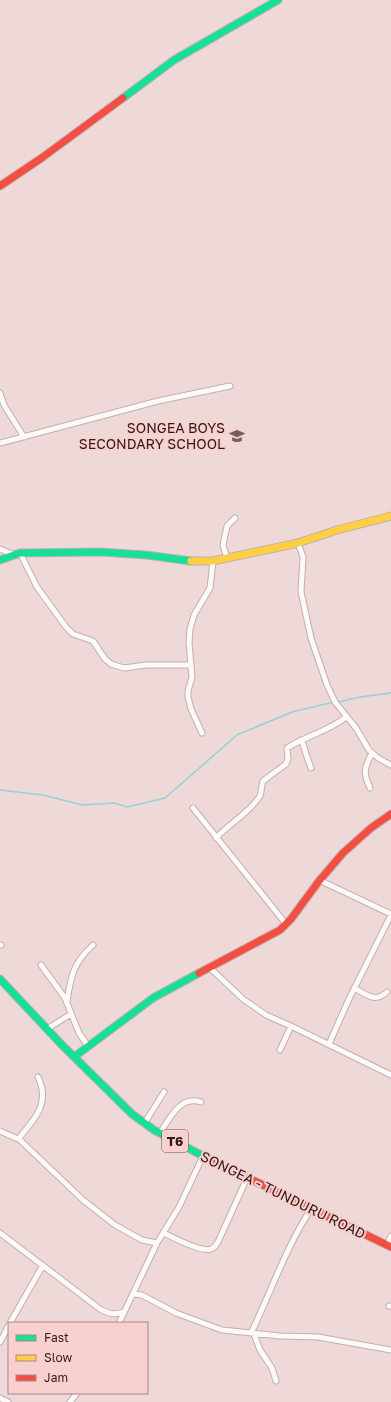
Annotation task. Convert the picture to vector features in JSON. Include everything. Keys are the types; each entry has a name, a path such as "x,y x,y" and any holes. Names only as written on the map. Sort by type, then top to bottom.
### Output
{"main road":[{"path":"0,186 43,157 174,60 278,0"},
{"path":"0,560 17,554 113,552 182,560 213,561 298,543 358,524 391,516"},
{"path":"74,1057 153,998 280,930 319,880 346,850 373,826 391,814"},
{"name":"SONGEA - TUNDURU ROAD","path":"0,979 74,1057 144,1124 247,1178 389,1246"}],"street":[{"path":"0,443 158,401 230,386"},
{"path":"0,393 4,405 24,437"},
{"path":"227,558 223,544 227,526 235,518"},
{"path":"298,543 303,557 301,590 311,638 327,685 335,702 356,728 372,753 391,765"},
{"path":"0,549 17,554 37,587 66,627 73,634 93,640 111,664 124,668 146,665 191,665"},
{"path":"202,733 191,709 188,697 192,677 190,630 194,615 210,588 213,561"},
{"path":"216,838 227,826 243,814 260,796 263,781 286,764 288,759 287,748 338,723 346,717"},
{"path":"301,740 304,744 311,768"},
{"path":"370,788 365,770 372,753"},
{"path":"193,808 286,924"},
{"path":"319,880 391,914 354,988 329,1044"},
{"path":"67,1002 71,980 78,962 83,954 93,945"},
{"path":"41,965 59,988 67,1002 79,1033 88,1046"},
{"path":"209,967 249,1004 266,1015 391,1075"},
{"path":"354,988 374,997 383,996 387,992"},
{"path":"48,1028 71,1014"},
{"path":"280,1050 291,1026"},
{"path":"18,1139 33,1122 39,1111 43,1095 42,1086 38,1078"},
{"path":"144,1124 164,1092"},
{"path":"160,1133 182,1103 190,1100 201,1102"},
{"path":"0,1131 18,1139 83,1200 115,1225 142,1240 157,1243"},
{"path":"119,1322 157,1243 179,1207 203,1156"},
{"path":"164,1233 179,1241 209,1250 218,1242 247,1178"},
{"path":"276,1381 272,1368 260,1350 252,1334 273,1282 302,1222 311,1209"},
{"path":"0,1233 81,1296 105,1312 114,1315 124,1312"},
{"path":"389,1246 391,1236"},
{"path":"11,1322 43,1265"},
{"path":"132,1294 142,1295 176,1313 222,1330 252,1334 318,1337 391,1350"},
{"path":"0,1342 8,1328"},
{"path":"70,1402 76,1394"},
{"path":"0,1398 8,1402"}],"waterway":[{"path":"338,702 360,697 391,693"},
{"path":"0,790 43,795 82,805 114,803 127,807 165,798 237,735 292,712 334,702"}],"traffic: fast":[{"path":"123,98 174,60 278,0"},
{"path":"0,560 20,553 100,552 146,555 191,561"},
{"path":"74,1057 153,998 199,973"},
{"path":"0,979 62,1045 132,1114 154,1130 205,1157"}],"traffic: slow":[{"path":"191,561 213,561 298,543 337,530 391,516"}],"traffic: jam":[{"path":"0,186 43,157 123,98"},
{"path":"199,973 280,930 291,919 319,881 343,853 371,828 391,814"},
{"path":"205,1157 391,1247"}],"place":[{"name":"SONGEA BOYS SECONDARY SCHOOL","path":"237,436"}]}
